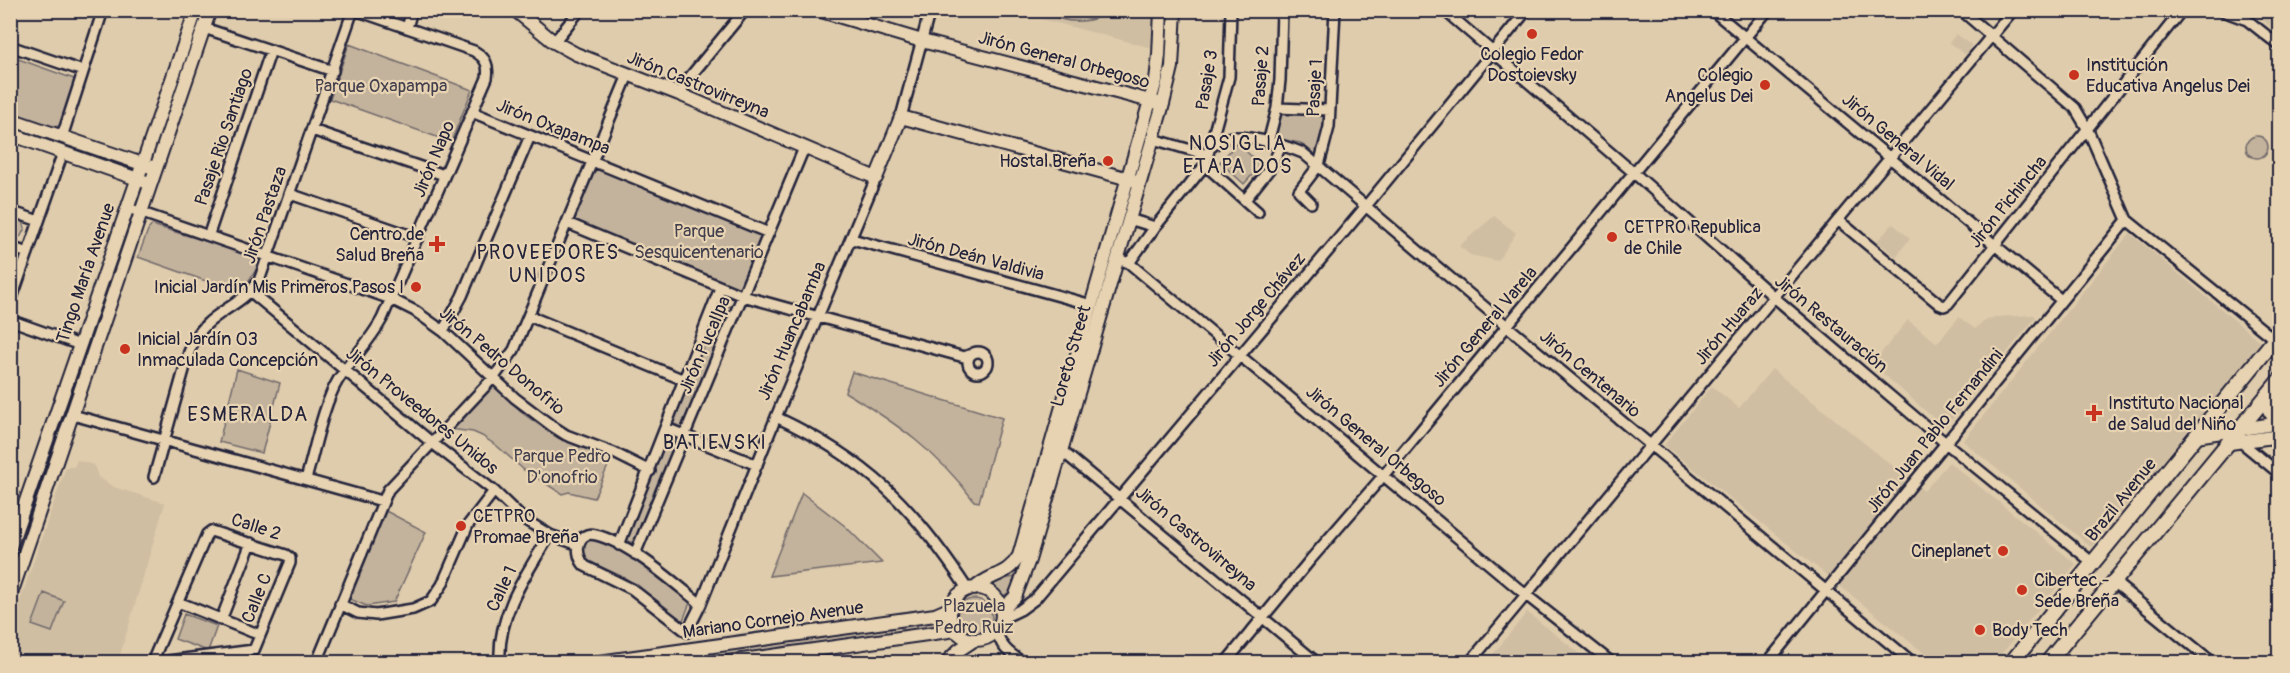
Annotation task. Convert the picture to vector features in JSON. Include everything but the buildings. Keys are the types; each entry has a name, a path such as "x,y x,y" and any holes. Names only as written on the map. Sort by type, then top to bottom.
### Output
{"main road":[{"name":"Tingo María Avenue","path":"10,547 196,10"},
{"name":"Tingo María Avenue","path":"10,597 158,170 210,10"},
{"name":"Jirón Castrovirreyna","path":"515,10 554,42 576,54 679,94 876,178"},
{"name":"Jirón General Orbegoso","path":"818,10 922,41 1157,103"},
{"path":"1157,103 1161,10"},
{"path":"1157,103 1172,67 1175,10"},
{"name":"Loreto Street","path":"971,590 981,582 1008,571 1019,556 1123,261 1134,180 1153,139 1157,103"},
{"name":"Loreto Street","path":"1000,620 1020,587 1092,305 1157,103"},
{"path":"901,117 1134,180"},
{"name":"Jirón Huancabamba","path":"876,178 901,117"},
{"path":"10,119 158,170"},
{"path":"10,134 153,184"},
{"name":"Brazil Avenue","path":"2012,663 2277,336"},
{"path":"2048,663 2237,438 2280,380"},
{"path":"2237,438 2280,422 2269,410 2270,393"},
{"path":"2196,436 2237,438 2280,436"},
{"path":"946,663 974,640 987,638 1000,620 995,597 982,590 971,590 957,597 951,608 952,623 956,631 961,636 974,640"},
{"name":"Mariano Cornejo Avenue","path":"599,663 687,653 934,615 951,608"},
{"path":"895,621 897,639"},
{"path":"946,663 956,631"},
{"name":"Mariano Cornejo Avenue","path":"728,663 956,631"},
{"path":"687,653 704,657 703,663"}],"street":[{"path":"62,137 103,10"},
{"name":"Jirón Oxapampa","path":"354,10 482,56 486,62 487,78 472,112 769,233"},
{"name":"Jirón Pastaza","path":"154,477 189,352 198,333 211,319 251,292 259,281 354,10"},
{"path":"407,28 412,10"},
{"path":"554,42 580,10"},
{"path":"679,94 689,78 745,10"},
{"name":"Jirón Huancabamba","path":"901,117 930,10"},
{"name":"Pasaje 3","path":"1205,165 1229,77 1231,10"},
{"name":"Pasaje 2","path":"1268,143 1277,108 1280,80 1281,10"},
{"name":"Pasaje 1","path":"1319,165 1324,152 1330,110 1335,10"},
{"name":"Jirón Restauración","path":"1444,10 1774,297 2093,563"},
{"name":"Jirón Jorge Chávez","path":"1000,620 1035,599 1366,206 1527,10"},
{"name":"Jirón General Vidal","path":"1712,10 2061,300"},
{"name":"Jirón General Varela","path":"1226,663 1768,10"},
{"path":"1961,10 2075,108 2088,130 2127,220 2277,336"},
{"name":"Jirón Huaraz","path":"1470,663 2013,10"},
{"name":"Jirón Pichincha","path":"1838,220 1944,306 1948,304 2182,10"},
{"path":"2220,10 2247,20 2280,45"},
{"path":"204,28 333,71"},
{"path":"10,46 83,71"},
{"name":"Pasaje Rio Santiago","path":"209,234 271,50"},
{"path":"316,663 382,501 396,480 494,377 514,350 628,75"},
{"path":"1277,108 1330,110"},
{"name":"Jirón Napo","path":"306,479 328,402 338,380 373,335 391,299 472,112"},
{"path":"312,130 444,175"},
{"name":"Jirón Centenario","path":"1214,132 1281,146 1303,153 1319,165 1507,326 1912,663"},
{"path":"443,331 462,296 530,136"},
{"path":"1153,139 1209,152 1226,139 1236,137"},
{"path":"1245,200 1271,167 1281,146"},
{"name":"Jirón Pucallpa","path":"635,554 804,148"},
{"path":"10,304 60,161"},
{"path":"1123,261 1155,227 1205,165 1258,212"},
{"path":"1311,203 1299,191 1319,165"},
{"name":"Jirón Huancabamba","path":"687,632 701,604 876,178"},
{"path":"290,194 418,238"},
{"name":"Jirón Pedro Donofrio","path":"128,208 209,234 391,299 415,311 443,331 515,398 566,435 614,453 650,471"},
{"path":"10,211 39,221"},
{"path":"1129,219 1155,227"},
{"name":"Jirón Juan Pablo Fernandini","path":"1768,663 2127,220"},
{"path":"567,223 743,296 968,358"},
{"name":"Jirón Deán Valdivia","path":"852,239 1092,305"},
{"path":"10,247 28,253"},
{"name":"Jirón General Orbegoso","path":"1123,261 1240,354 1383,476 1611,663"},
{"name":"Jirón Pucallpa","path":"619,545 720,288"},
{"name":"Jirón Proveedores Unidos","path":"251,292 431,442 494,491 522,518 550,535 579,545"},
{"path":"529,316 684,380"},
{"path":"10,320 80,345"},
{"path":"73,415 382,501"},
{"path":"776,417 832,446 882,484 914,515 971,590"},
{"path":"666,428 757,465"},
{"path":"2237,438 2280,474"},
{"name":"Jirón Castrovirreyna","path":"1057,449 1121,499 1316,663"},
{"path":"340,604 358,613 375,615 413,609 430,601 442,585 468,525 494,491"},
{"name":"Calle 2","path":"178,602 207,534 211,531 290,558"},
{"path":"687,653 687,632 632,590 585,566 579,561 577,554 579,545 585,536 590,534 619,545 635,554 701,604"},
{"name":"Calle 1","path":"500,663 499,638 512,604 550,535"},
{"path":"221,620 251,543"},
{"name":"Calle C","path":"160,663 254,650 290,563 290,558"},
{"path":"2114,582 2212,663"},
{"path":"152,663 178,602 260,635"},
{"path":"1000,620 998,636 1004,648 1022,663"}],"shaded area":[{"path":"1011,11 1154,11 1152,48"},
{"path":"2261,11 2279,11 2279,34 2257,15"},
{"path":"1956,34 1972,45 1966,55 1949,43"},
{"path":"1494,216 1516,233 1498,261 1470,255 1459,246"},
{"path":"1893,224 1910,238 1896,257 1877,241"},
{"name":"Instituto Nacional de Salud del Niño","path":"2130,233 2262,343 2091,547 1963,441"},
{"path":"2034,315 2036,317 1945,428 1872,364 1908,320 1937,343 1959,317 1975,329 1983,321 1995,317"},
{"path":"1772,369 1924,491 1949,462 2076,564 1995,662 1935,662 1664,445 1712,386 1739,408"},
{"path":"77,460 94,465 98,477 114,487 165,503 118,662 11,662 11,627 66,467 74,467"},
{"path":"1527,612 1590,662 1487,662"}],"green space":[{"path":"1044,11 1112,11 1095,19 1078,22 1061,19"},
{"name":"Parque Oxapampa","path":"349,44 472,90 451,142 330,99"},
{"path":"10,56 77,80 63,121 59,126 52,127 11,113"},
{"path":"1280,112 1326,116 1316,155 1300,143 1274,138"},
{"path":"11,122 129,162 127,168 11,129"},
{"path":"2257,136 2267,143 2268,147 2261,157 2257,158 2247,151 2246,147 2253,137"},
{"path":"1237,143 1261,165 1244,184 1220,162"},
{"name":"Parque Sesquicentenario","path":"595,166 763,237 741,291 573,219"},
{"path":"11,213 22,218 25,228 21,236 11,241"},
{"path":"152,225 262,258 240,293 138,257"},
{"path":"720,302 733,308 685,429 672,423"},
{"path":"237,369 280,383 262,453 219,442"},
{"path":"852,372 1002,418 979,502 974,501 931,453 899,427 845,392"},
{"name":"Parque Pedro D'onofrio","path":"491,382 525,415 558,438 611,459 594,498 569,492 562,494 524,470 482,436 473,432 450,429"},
{"path":"666,433 680,438 636,545 623,539"},
{"path":"802,493 845,526 882,563 769,576"},
{"path":"382,509 426,532 394,602 367,606 347,598"},
{"path":"589,536 634,556 691,600 682,623 625,578 584,559 583,548"},
{"path":"1016,577 1009,592 1003,596 991,587 984,586 986,581"},
{"path":"44,593 64,601 52,632 32,625"},
{"name":"Plazuela Pedro Ruiz","path":"974,599 987,604 992,617 987,630 974,635 961,630 956,617 961,604"},
{"path":"184,614 217,626 208,651 175,639"},
{"path":"940,616 940,627 902,632 899,622"},
{"path":"891,623 891,634 710,658 709,647"}],"place":[{"name":"Colegio Fedor Dostoievsky","path":"1532,34"},
{"name":"Institución Educativa Angelus Dei","path":"2074,75"},
{"name":"Colegio Angelus Dei","path":"1765,85"},
{"name":"Hostal Breña","path":"1108,161"},
{"name":"CETPRO Republica de Chile","path":"1612,237"},
{"name":"Centro de Salud Breña","path":"437,244"},
{"name":"Inicial Jardín Mis Primeros Pasos I","path":"416,287"},
{"name":"Inicial Jardín 03 Inmaculada Concepción","path":"125,349"},
{"name":"Instituto Nacional de Salud del Niño","path":"2094,413"},
{"name":"CETPRO Promae Breña","path":"461,526"},
{"name":"Cineplanet","path":"2003,551"},
{"name":"Cibertec - Sede Breña","path":"2022,590"},
{"name":"Body Tech","path":"1980,630"}],"district":[{"name":"NOSIGLIA ETAPA DOS","path":"1238,154"},
{"name":"PROVEEDORES UNIDOS","path":"548,264"},
{"name":"ESMERALDA","path":"248,414"},
{"name":"BATIEVSKI","path":"715,442"}]}
